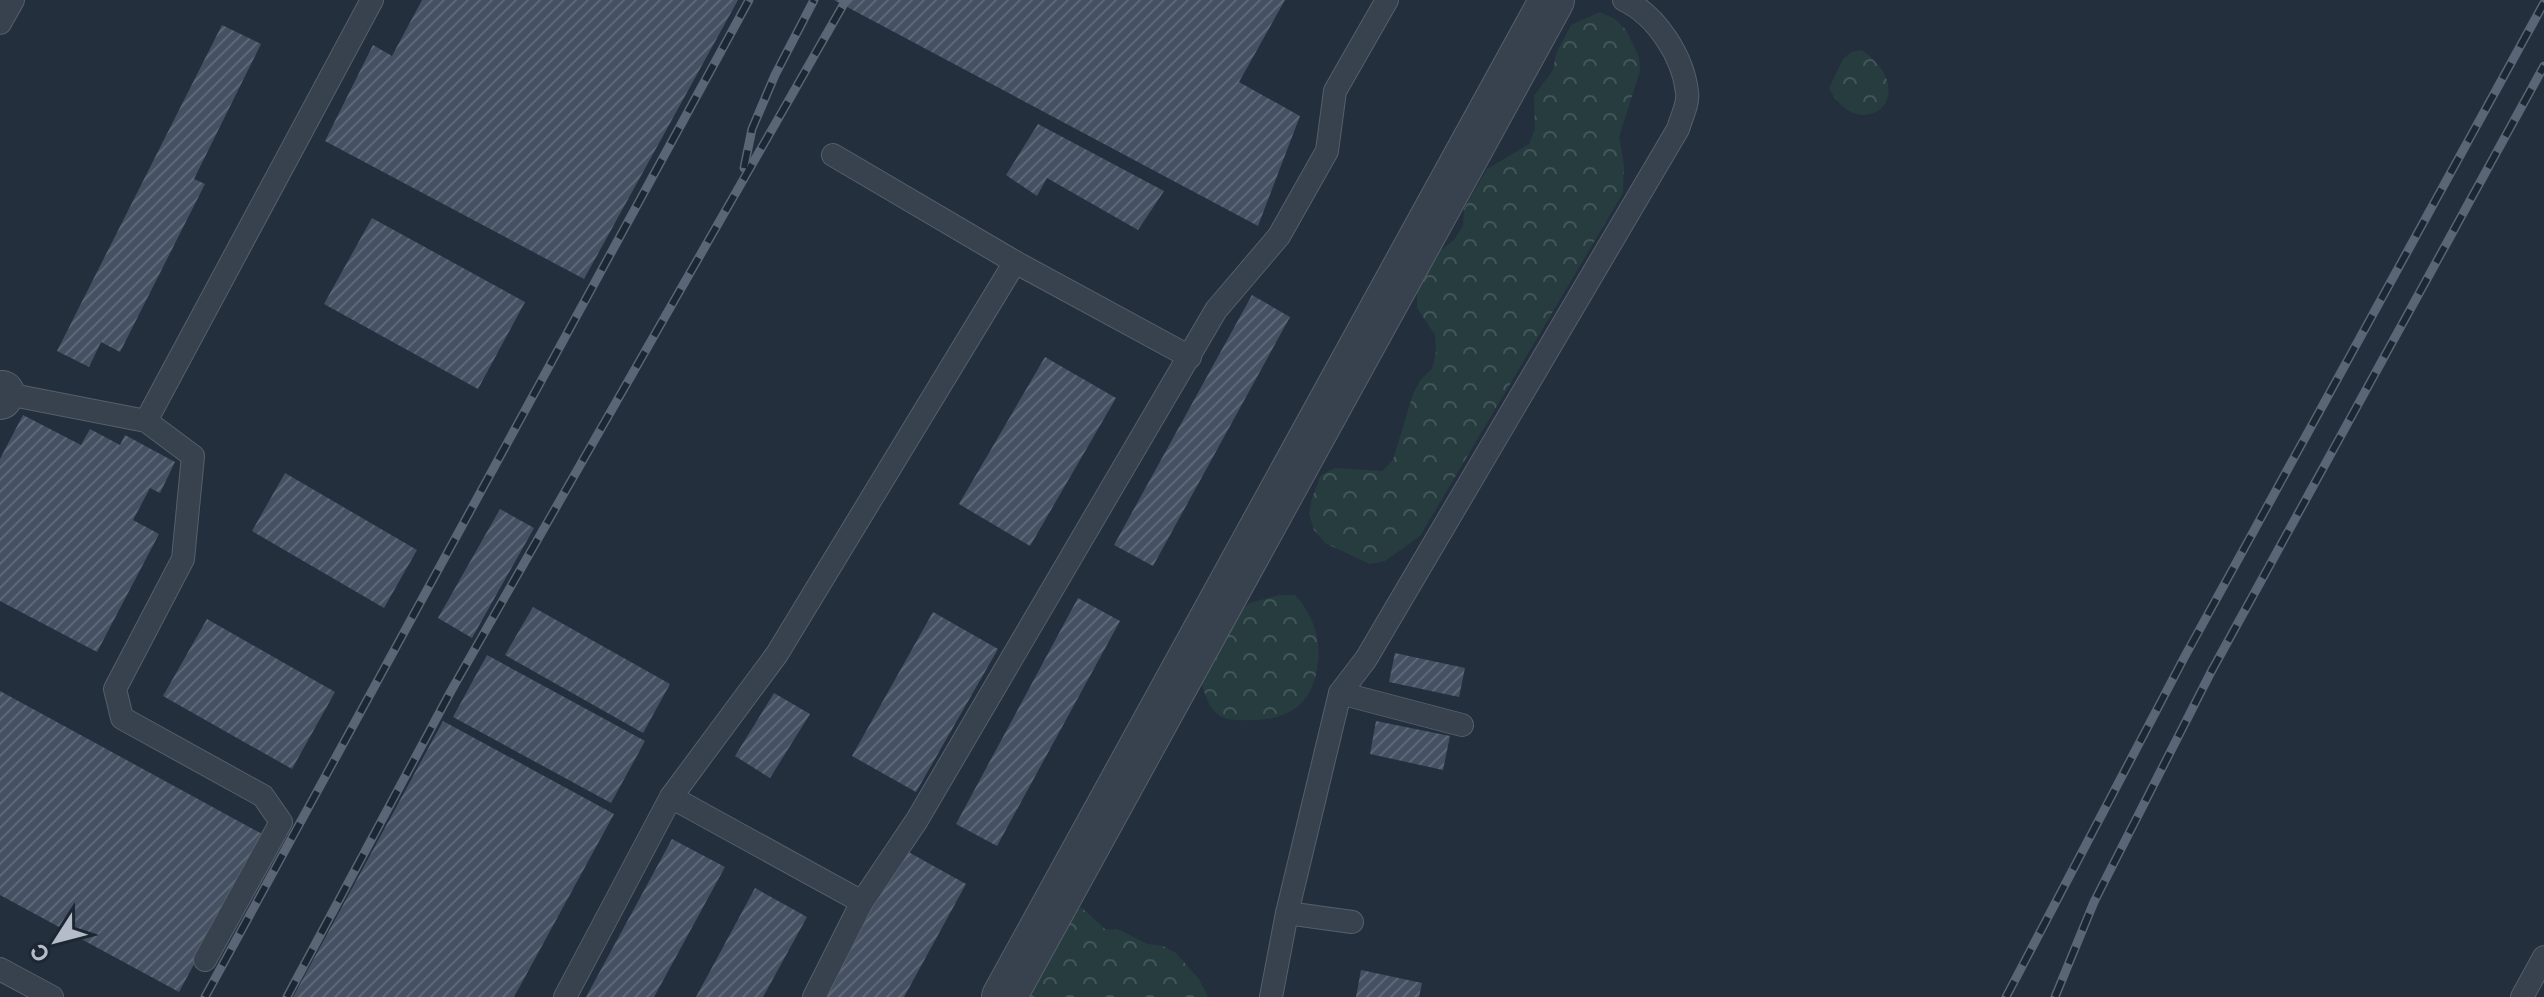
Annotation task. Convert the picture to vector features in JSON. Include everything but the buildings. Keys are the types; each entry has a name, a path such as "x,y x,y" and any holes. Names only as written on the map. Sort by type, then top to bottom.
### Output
{"street":[{"path":"1004,997 1552,0"}],"lane":[{"path":"0,23 13,0"},
{"path":"146,421 372,0"},
{"path":"814,997 862,902 917,820 1216,310 1279,236 1327,151 1335,91 1387,0"},
{"path":"1271,997 1287,913 1340,693 1366,659 1678,129 1688,94 1679,63 1659,27 1624,0"},
{"path":"833,155 1015,262 1190,357"},
{"path":"565,997 671,797 777,654 1015,262"},
{"path":"1,395 146,421 193,456 183,559 115,689 122,718 263,796 281,822 205,960"},
{"path":"1340,693 1462,725"},
{"path":"671,797 862,902"},
{"path":"1287,913 1352,922"},
{"path":"2522,997 2544,957"},
{"path":"0,969 52,997"}],"green space":[{"path":"1600,12 1615,19 1626,30 1639,57 1640,71 1619,137 1624,165 1623,193 1420,536 1385,561 1370,564 1325,543 1314,530 1309,514 1321,475 1335,468 1382,471 1393,460 1413,394 1421,379 1432,369 1436,352 1435,335 1417,308 1417,292 1441,250 1454,240 1463,226 1464,209 1487,169 1529,144 1535,129 1534,96 1553,70 1556,54 1571,25"},
{"path":"1862,50 1880,68 1888,84 1887,98 1880,109 1869,114 1855,114 1841,105 1829,88 1843,59 1851,52"},
{"path":"1280,595 1295,595 1314,626 1318,662 1310,691 1303,702 1283,715 1256,720 1222,717 1211,707 1201,681 1237,616 1249,603"},
{"path":"1081,907 1105,929 1120,930 1147,944 1163,946 1176,953 1199,979 1208,997 1028,997 1069,915"}],"railway":[{"path":"205,997 749,0"},
{"path":"744,168 752,129 775,75 814,0"},
{"path":"287,997 451,691 846,0"},
{"path":"2006,997 2185,656 2544,3"},
{"path":"2055,997 2094,902 2211,672 2544,66"}]}
